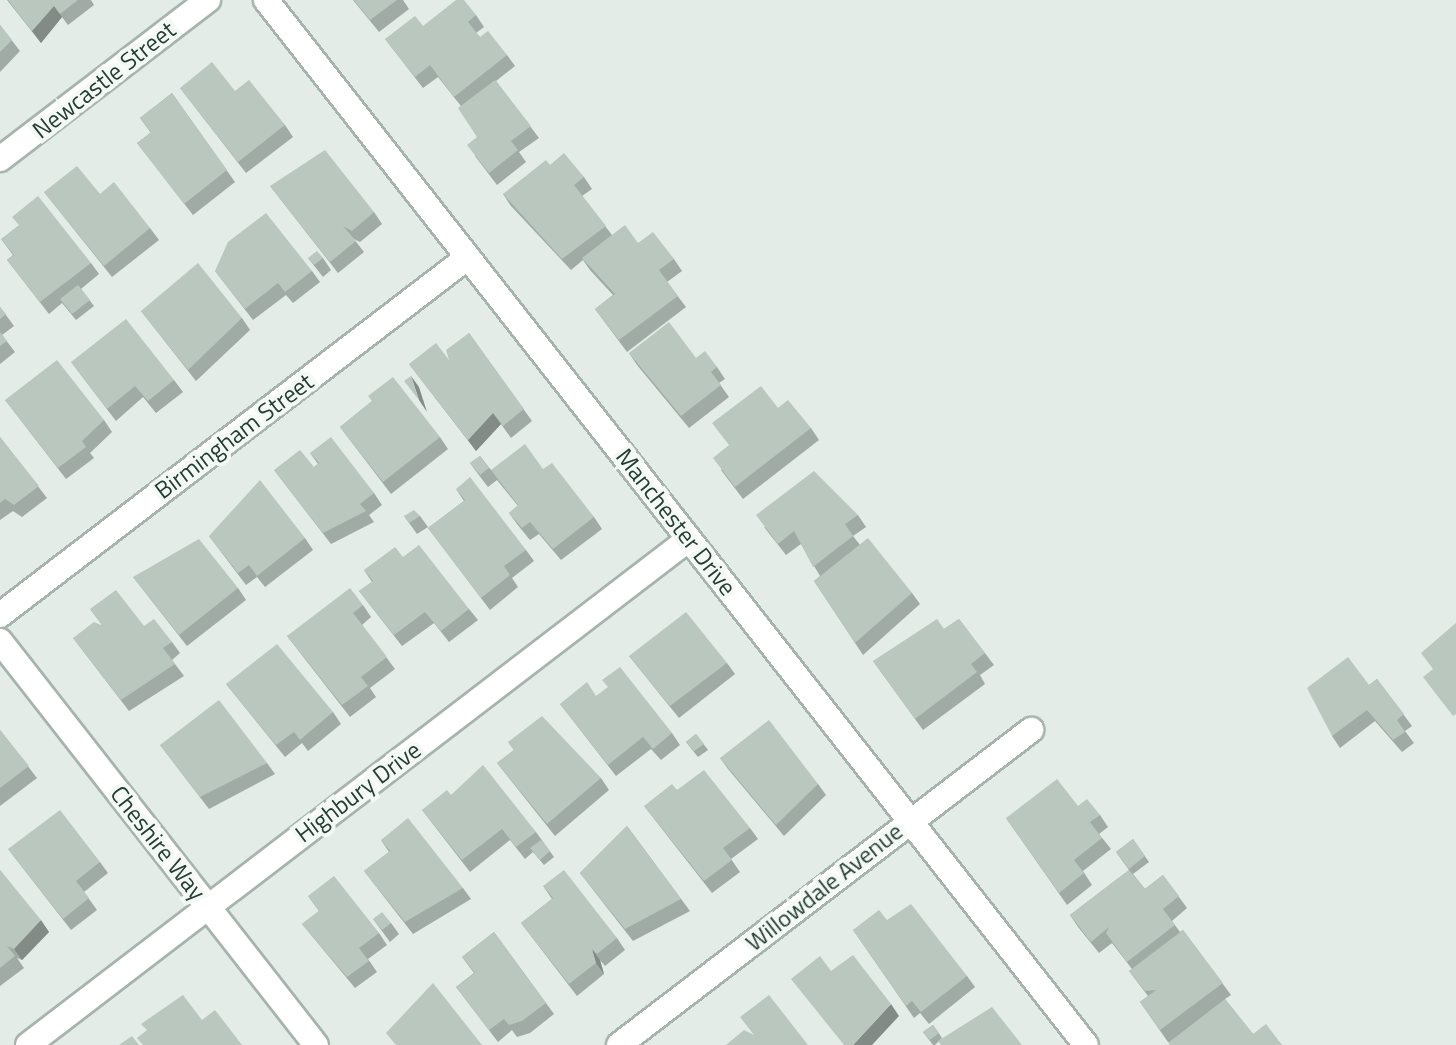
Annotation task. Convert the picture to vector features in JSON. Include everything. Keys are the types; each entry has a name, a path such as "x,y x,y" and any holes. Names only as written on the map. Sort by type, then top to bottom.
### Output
{"street":[{"name":"Newcastle Street","path":"0,159 208,0"},
{"name":"Manchester Drive","path":"266,0 1086,1045"},
{"name":"Birmingham Street","path":"0,615 468,257"},
{"name":"Highbury Drive","path":"28,1045 689,539"},
{"name":"Cheshire Way","path":"0,641 316,1045"},
{"name":"Willowdale Avenue","path":"619,1045 1031,730"}],"building":[{"path":"8,0 78,0 60,14 54,6 32,31"},
{"path":"354,0 397,0 370,20"},
{"path":"456,0 464,0 476,15 468,22 480,37 488,31 507,55 454,97 430,65 415,77 385,39 415,16 423,26"},
{"path":"0,25 12,40 0,52"},
{"path":"212,62 235,91 249,80 285,125 238,162 180,88"},
{"path":"495,80 531,126 511,141 518,150 489,173 467,145 477,137 458,108"},
{"path":"172,93 227,170 184,204 137,143 151,132 140,118"},
{"path":"325,150 374,212 352,231 343,226 356,241 330,262 270,186"},
{"path":"564,153 584,177 574,185 606,226 562,259 503,194 546,160 550,165"},
{"path":"77,166 100,194 114,182 150,228 104,266 44,192"},
{"path":"38,196 91,263 40,302 7,260 14,255 1,239 19,225 12,217"},
{"path":"266,213 312,271 285,292 278,283 245,309 215,271 228,242"},
{"path":"625,225 638,243 653,232 674,259 659,270 678,296 619,340 595,309 615,294 582,258"},
{"path":"317,251 323,258 314,265 308,258"},
{"path":"198,263 242,318 188,370 141,311"},
{"path":"78,285 90,300 72,314 60,299"},
{"path":"126,319 174,380 148,401 135,386 107,409 71,362"},
{"path":"669,322 696,358 705,351 717,367 711,372 721,385 681,416 629,353"},
{"path":"0,332 7,341 0,346"},
{"path":"469,333 524,409 503,426 493,413 468,440 409,364 436,343 449,360 446,350"},
{"path":"57,360 104,420 82,441 86,447 58,468 5,400"},
{"path":"411,376 419,400 404,381"},
{"path":"393,377 440,437 383,482 340,427 372,401 368,396"},
{"path":"761,386 778,408 788,400 811,428 735,487 713,458 729,445 712,423"},
{"path":"0,437 39,486 14,505 5,499 0,503"},
{"path":"331,437 374,493 360,504 366,511 323,533 274,470 300,450 314,467 319,463 310,453"},
{"path":"525,444 543,469 552,463 594,517 553,549 530,522 522,528 509,513 518,505 491,470"},
{"path":"480,456 489,468 480,475 470,463"},
{"path":"814,471 858,515 845,524 853,536 813,567 794,531 778,544 756,515"},
{"path":"470,477 526,550 504,566 510,575 481,598 428,528 465,500 456,489"},
{"path":"260,480 305,538 257,576 249,565 238,573 209,536"},
{"path":"414,510 420,516 409,523 404,516"},
{"path":"868,538 912,593 855,643 814,581"},
{"path":"199,539 238,588 179,635 133,577"},
{"path":"419,545 469,609 441,631 425,612 394,635 359,591 373,581 364,570 395,547 403,557"},
{"path":"350,588 363,605 353,613 387,657 361,677 368,686 342,705 287,636"},
{"path":"116,590 144,626 154,619 172,642 163,648 175,664 121,700 73,638 94,622 103,626 90,609"},
{"path":"686,612 727,663 670,706 629,656"},
{"path":"937,619 944,629 959,619 985,653 971,664 977,672 915,719 873,661"},
{"path":"1456,623 1456,714 1453,716 1423,677 1433,669 1421,653"},
{"path":"277,644 333,712 300,740 294,732 276,745 226,684"},
{"path":"1348,657 1369,685 1377,679 1404,714 1397,720 1405,732 1393,740 1367,710 1332,736 1307,688"},
{"path":"620,667 672,733 653,749 643,737 608,765 560,704 587,682 596,696 608,687 602,680"},
{"path":"219,700 267,763 200,797 160,745"},
{"path":"542,716 601,778 547,824 497,763 514,750 508,742"},
{"path":"769,720 818,784 776,825 720,758"},
{"path":"0,730 29,766 0,788"},
{"path":"696,734 704,744 694,751 686,742"},
{"path":"483,765 536,832 516,847 502,829 462,860 422,810 447,790 451,795"},
{"path":"704,770 750,828 723,848 732,860 704,881 644,806 672,784 677,790"},
{"path":"1057,779 1078,806 1087,799 1100,815 1090,822 1102,838 1074,860 1084,873 1059,893 1006,818"},
{"path":"60,810 100,862 76,881 89,898 63,919 8,849"},
{"path":"408,818 463,888 405,922 364,871 390,851 381,840"},
{"path":"627,826 681,899 625,929 580,873"},
{"path":"1133,839 1145,856 1129,869 1116,852"},
{"path":"541,840 550,851 540,860 530,848"},
{"path":"0,870 41,920 14,949 7,946 15,956 0,968"},
{"path":"564,870 617,938 597,954 592,949 596,963 569,984 521,923 553,898 543,886"},
{"path":"1129,870 1145,889 1163,875 1179,896 1163,909 1175,925 1127,962 1106,933 1109,927 1091,942 1070,915"},
{"path":"334,876 379,933 359,948 369,961 347,977 302,924 319,911 308,896"},
{"path":"911,904 967,976 921,1012 912,1001 906,1006 853,930 879,910 887,920"},
{"path":"382,912 391,923 382,930 373,919"},
{"path":"1183,930 1223,983 1160,1030 1140,1002 1156,990 1145,991 1129,971"},
{"path":"494,932 546,1003 522,1021 509,1025 504,1019 489,1030 456,987 475,973 462,957"},
{"path":"853,955 891,1004 853,1045 844,1045 791,979 820,956 831,971"},
{"path":"433,983 482,1045 396,1045 386,1033"},
{"path":"183,995 202,1020 215,1010 242,1045 143,1045 137,1038 147,1030 141,1024"},
{"path":"769,995 808,1045 726,1045 744,1030 754,1035 740,1017"},
{"path":"1225,999 1253,1034 1266,1024 1282,1045 1168,1043"},
{"path":"992,1007 1022,1045 941,1045 938,1041"},
{"path":"933,1025 939,1033 930,1040 923,1032"},
{"path":"132,1036 139,1045 119,1045"}]}
